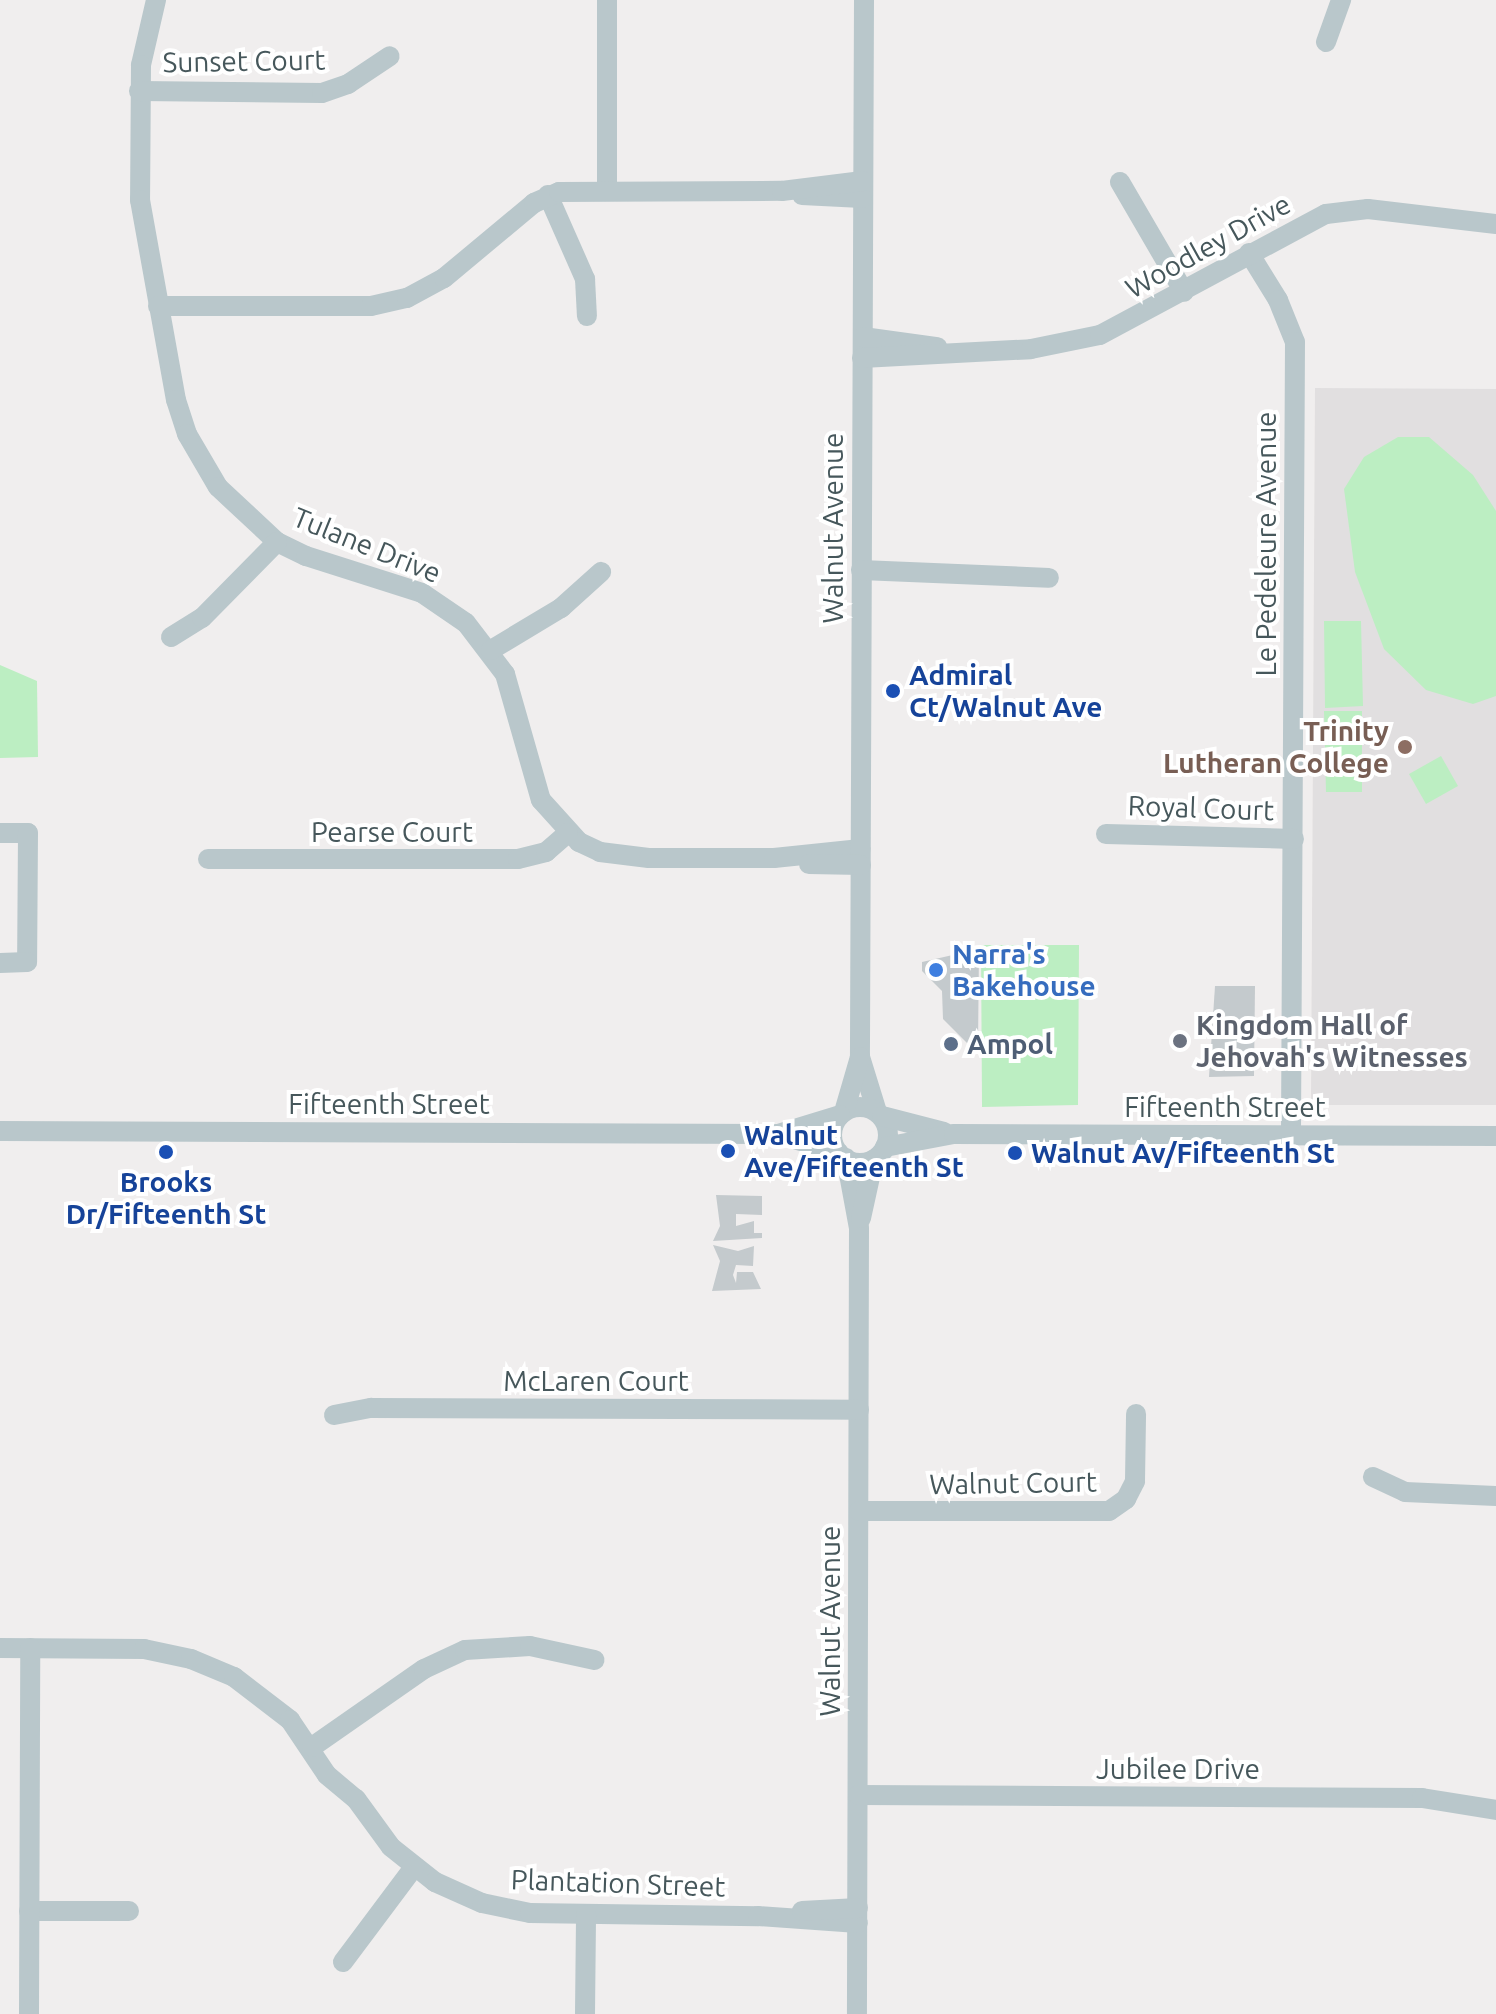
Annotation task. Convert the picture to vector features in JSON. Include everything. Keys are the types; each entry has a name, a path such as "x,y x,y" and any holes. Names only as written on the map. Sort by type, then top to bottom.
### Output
{"street":[{"path":"607,0 607,190"},
{"name":"Walnut Avenue","path":"842,1114 860,1057 864,0"},
{"path":"1326,42 1341,0"},
{"name":"Tulane Drive","path":"151,2 139,91 140,200 158,306 176,400 200,461 240,512 277,542 306,556 422,593 466,623 491,650 516,704 541,800 568,833 600,852 623,857 861,857"},
{"name":"Sunset Court","path":"139,91 322,93 348,84 390,56"},
{"path":"1120,182 1184,292"},
{"path":"158,306 371,306 407,298 444,278 514,217 548,195 607,190 862,189"},
{"path":"548,195 585,279 587,316"},
{"name":"Woodley Drive","path":"862,358 949,350 1066,345 1136,319 1303,223 1349,209 1496,224"},
{"name":"Le Pedeleure Avenue","path":"1249,253 1278,300 1295,342 1291,1135"},
{"name":"Woodley Drive","path":"863,337 949,350"},
{"path":"171,637 202,618 277,542"},
{"path":"861,570 1049,578"},
{"path":"491,650 561,608 601,572"},
{"path":"0,833 28,833 27,962 0,963"},
{"name":"Pearse Court","path":"208,859 518,859 546,852 568,833"},
{"name":"Royal Court","path":"1106,834 1294,839"},
{"name":"Walnut Avenue","path":"860,1057 879,1114"},
{"path":"861,1107 879,1114 888,1131 880,1153 860,1163 842,1156 832,1138 842,1114 861,1107"},
{"name":"Fifteenth Street","path":"0,1131 778,1134 842,1114"},
{"name":"Fifteenth Street","path":"879,1114 954,1134"},
{"name":"Fifteenth Street","path":"778,1134 842,1156"},
{"name":"Fifteenth Street","path":"880,1153 954,1134 1496,1136"},
{"name":"Walnut Avenue","path":"859,1228 880,1153"},
{"name":"Walnut Avenue","path":"842,1156 859,1228 857,2014"},
{"name":"McLaren Court","path":"334,1415 371,1408 859,1410"},
{"name":"Walnut Court","path":"859,1511 1109,1511 1126,1499 1135,1481 1136,1414"},
{"path":"1373,1477 1405,1492 1496,1496"},
{"path":"312,1747 424,1669 465,1650 530,1646 595,1660"},
{"name":"Plantation Street","path":"0,1648 144,1649 191,1659 254,1690 312,1747 327,1775 356,1799 381,1837 414,1867 458,1893 505,1909 586,1915 858,1916"},
{"path":"29,2014 30,1648"},
{"name":"Jubilee Drive","path":"858,1795 1422,1798 1496,1810"},
{"path":"343,1962 414,1867"},
{"path":"29,1911 129,1911"},
{"path":"585,2014 586,1915"}],"shaded area":[{"name":"Trinity Lutheran College","path":"1315,388 1496,389 1496,1105 1311,1105"}],"green space":[{"path":"1398,437 1429,437 1473,475 1496,511 1496,696 1473,704 1426,690 1384,649 1355,572 1344,489 1364,457"},
{"path":"1324,621 1361,621 1363,706 1325,708"},
{"path":"0,665 37,681 38,757 0,758"},
{"path":"1324,711 1362,711 1362,792 1326,792"},
{"path":"1441,756 1458,786 1426,804 1409,774"},
{"path":"981,945 1079,945 1078,1105 982,1107"}],"building":[{"path":"979,949 978,1047 971,1047 943,1019 942,991 922,971 922,962"},
{"path":"1215,986 1255,986 1254,1076 1209,1077"},
{"path":"716,1195 762,1196 762,1215 736,1214 736,1226 754,1221 754,1233 762,1233 762,1238 713,1241 720,1226"},
{"path":"713,1245 738,1251 754,1246 753,1266 736,1265 733,1275 736,1283 737,1272 753,1272 761,1289 712,1291 720,1261"}],"place":[{"name":"Admiral Ct/Walnut Ave","path":"893,691"},
{"name":"Trinity Lutheran College","path":"1405,747"},
{"name":"Narra's Bakehouse","path":"936,970"},
{"name":"Kingdom Hall of Jehovah's Witnesses","path":"1180,1041"},
{"name":"Ampol","path":"951,1044"},
{"name":"Walnut Ave/Fifteenth St","path":"728,1151"},
{"name":"Brooks Dr/Fifteenth St","path":"166,1152"},
{"name":"Walnut Av/Fifteenth St","path":"1015,1153"}]}
